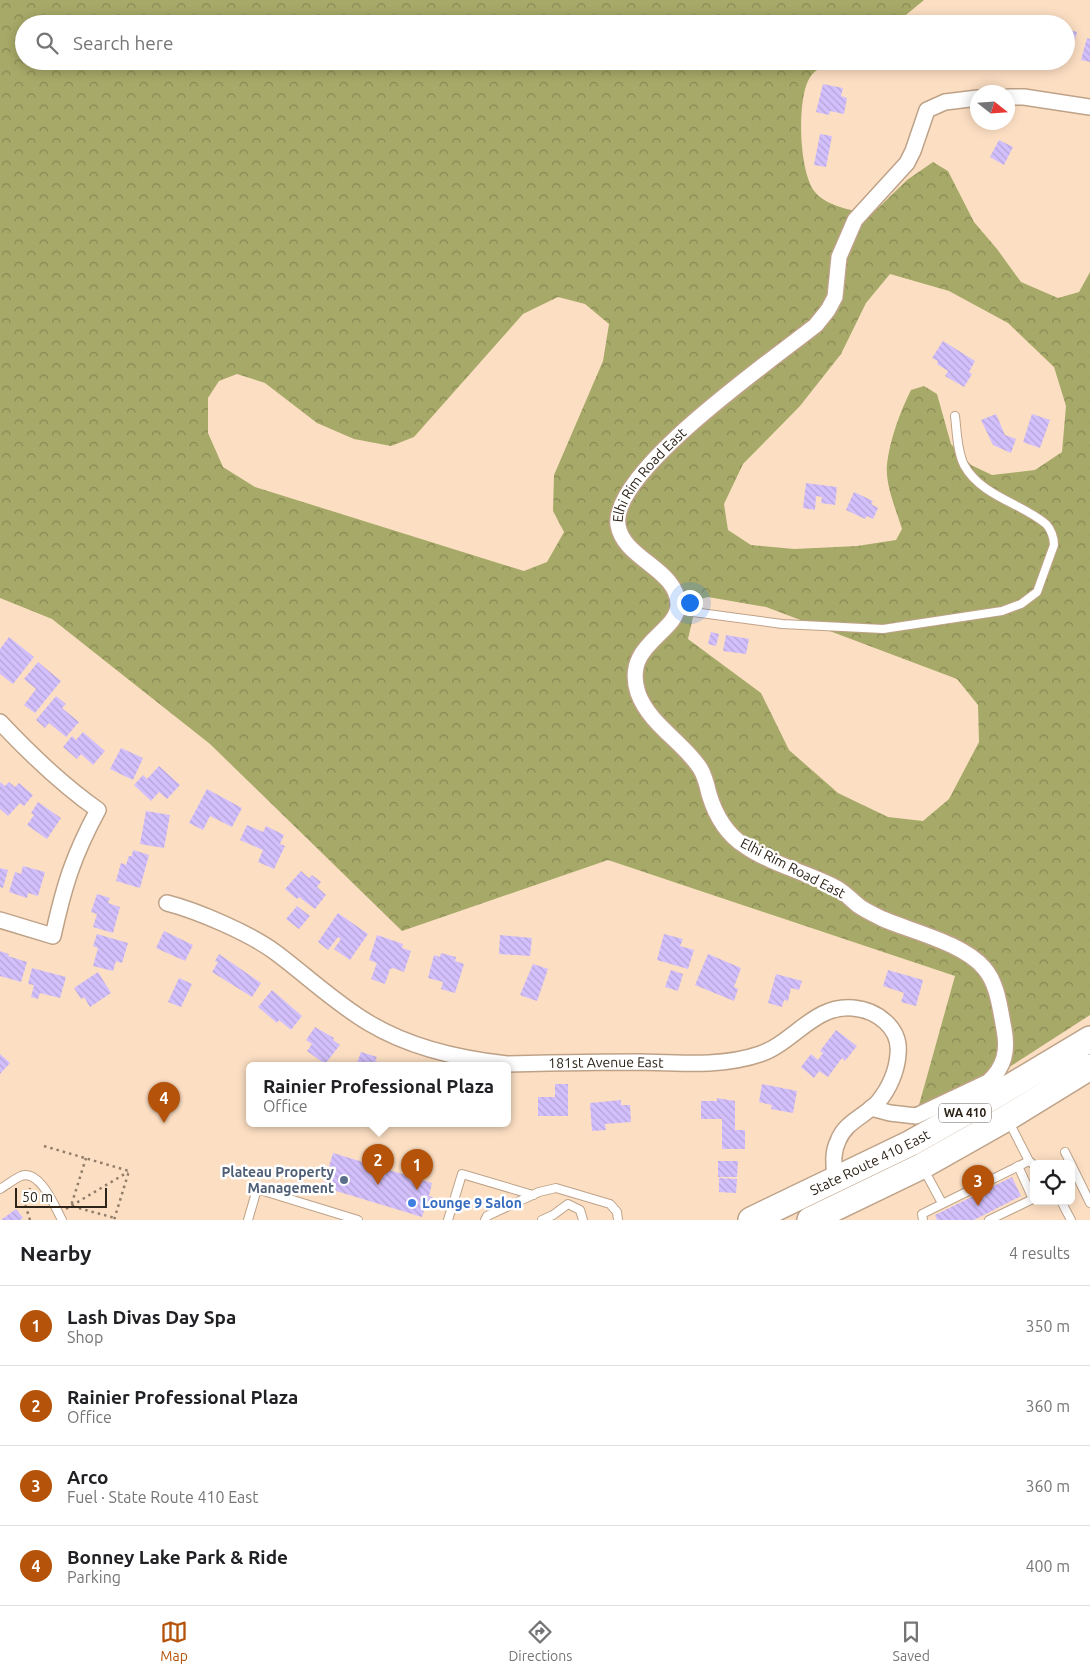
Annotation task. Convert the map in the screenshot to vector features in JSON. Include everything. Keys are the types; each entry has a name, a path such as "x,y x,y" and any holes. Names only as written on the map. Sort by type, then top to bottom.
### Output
{"highway":[{"name":"State Route 410 East","path":"752,1220 835,1178 911,1143 1090,1039"},
{"name":"State Route 410 East","path":"810,1220 922,1166 1007,1118 1090,1066"}],"street":[{"path":"1015,97 1090,107"},
{"name":"Elhi Rim Road East","path":"871,1108 890,1114 916,1116 988,1082 997,1074 1007,1045 995,986 985,969 976,959 961,950 871,913 837,888 758,854 730,834 717,816 700,768 649,712 638,693 636,675 642,654 648,643 667,627 678,610 676,592 626,542 621,533 618,515 629,489 655,458 695,421 816,325 835,297 839,257 855,220 907,163 914,151 927,110 945,102 970,99"},
{"path":"0,722 43,768 68,789 98,810 78,847 68,874 53,936 0,920"},
{"name":"181st Avenue East","path":"167,903 212,920 256,940 274,951 329,996 370,1024 440,1051 490,1062"},
{"name":"181st Avenue East","path":"511,1064 697,1063 732,1060 762,1054 824,1013 838,1009 853,1008 865,1011 878,1016 890,1026 896,1034 899,1053 892,1078 882,1097 844,1129 833,1157 835,1178"}],"lane":[{"path":"678,610 782,624 883,629 1002,611 1022,604 1037,592 1054,545 1053,538 1047,525 977,481 964,465 958,444 955,416"},
{"path":"1007,1118 1030,1161"},
{"path":"1065,1152 1069,1160"},
{"path":"923,1220 922,1214 1018,1166 1030,1163"},
{"path":"922,1166 942,1204"},
{"path":"989,1220 1033,1199 1018,1166"},
{"path":"1075,1172 1090,1203"},
{"path":"448,1220 462,1174 533,1195"},
{"path":"0,1189 22,1175 34,1177 41,1182 60,1217"},
{"path":"485,1220 487,1216 545,1189 560,1188 610,1204 617,1212 618,1220"},
{"path":"248,1220 257,1189 340,1217 358,1220"},
{"path":"542,1220 553,1215 568,1204 580,1210 583,1220"},
{"path":"1063,1205 1071,1220"}],"path":[{"path":"44,1146 129,1171"},
{"path":"71,1206 86,1158"},
{"path":"60,1217 71,1206 129,1171"},
{"path":"71,1206 114,1219 129,1171"},
{"path":"30,1220 25,1204 34,1177"}],"green space":[{"path":"0,0 924,0 906,15 15,15 15,70 817,70 810,77 804,92 801,138 810,182 820,197 834,205 871,215 907,180 933,162 948,171 974,222 1021,282 1058,298 1079,292 1090,272 1090,1015 912,1130 955,976 608,860 402,931 210,744 52,619 0,598","holes":["890,274 949,291 1008,323 1054,367 1066,406 1062,452 1035,470 992,475 971,465 951,444 937,394 924,386 911,390 896,426 888,455 888,480 902,529 896,540 857,546 794,549 751,545 728,530 724,504 743,464 800,406 841,354 866,303","558,297 585,304 609,324 603,361 554,475 553,511 564,532 547,562 524,571 255,487 223,467 208,433 208,398 219,381 237,374 265,383 317,423 354,439 391,446 414,437 523,314","708,597 766,607 957,679 978,705 979,742 949,799 923,821 888,817 838,793 789,750 761,693 688,639 697,600"]}],"building":[{"path":"1087,38 1090,39 1090,62 1081,60"},
{"path":"823,84 843,88 841,96 847,98 844,114 830,111 829,115 816,112"},
{"path":"820,134 832,136 826,167 814,165"},
{"path":"999,140 1013,147 1004,165 990,157"},
{"path":"943,341 975,361 969,372 972,374 964,387 945,376 948,371 937,364 938,361 932,358"},
{"path":"996,414 1005,435 1016,439 1011,453 993,445 981,420"},
{"path":"1032,414 1050,420 1040,448 1023,442"},
{"path":"806,483 837,487 835,505 821,503 822,497 816,496 815,510 803,508"},
{"path":"854,492 873,501 871,504 878,508 873,519 867,516 865,519 846,510"},
{"path":"711,632 719,634 716,646 708,644"},
{"path":"726,635 749,639 746,654 723,651"},
{"path":"9,637 34,657 13,684 0,674 0,649"},
{"path":"38,662 61,681 35,713 24,705 36,689 24,679"},
{"path":"56,696 66,704 62,708 79,722 66,737 49,723 45,728 36,720"},
{"path":"83,732 105,751 93,765 81,754 77,759 63,747 72,736 76,740"},
{"path":"121,748 143,758 133,780 110,769"},
{"path":"159,766 180,785 167,799 159,792 151,801 134,785 143,775 147,779"},
{"path":"0,782 5,786 9,782 15,787 19,783 33,795 24,806 20,803 8,816 0,809"},
{"path":"207,789 242,808 232,827 210,816 203,830 189,823"},
{"path":"38,802 61,818 47,839 27,825 34,815 31,813"},
{"path":"146,811 170,815 164,848 140,844"},
{"path":"247,825 263,832 266,826 284,835 280,844 285,846 274,869 258,862 263,850 240,840"},
{"path":"133,850 149,855 140,888 116,881 121,863 126,865 129,856 132,856"},
{"path":"23,866 45,872 38,896 28,893 27,898 9,892 15,872 21,874"},
{"path":"0,868 8,870 3,888 0,887"},
{"path":"301,871 309,878 312,875 321,882 317,887 326,895 315,909 299,897 297,899 285,889"},
{"path":"97,894 110,898 108,903 120,907 113,933 93,927 97,914 91,912"},
{"path":"297,906 310,916 299,929 286,919"},
{"path":"338,913 368,934 350,960 334,949 341,939 338,937 328,950 318,942"},
{"path":"164,931 193,945 185,961 156,948"},
{"path":"97,934 128,943 122,963 116,961 113,971 93,966 98,948 93,946"},
{"path":"664,934 683,939 680,946 694,950 688,969 657,960"},
{"path":"377,935 403,944 402,948 411,951 404,972 393,968 390,969 385,984 371,979 377,963 369,960"},
{"path":"500,935 532,938 530,956 499,954"},
{"path":"0,951 9,954 8,956 27,962 21,982 0,976"},
{"path":"441,953 456,957 455,961 464,964 455,993 441,989 443,982 428,978 434,955 440,957"},
{"path":"219,954 261,983 252,997 212,972 218,962 215,961"},
{"path":"708,954 741,968 734,987 738,989 734,1001 695,985"},
{"path":"533,964 548,969 537,1001 520,995"},
{"path":"32,968 66,977 60,998 40,993 38,999 31,997 34,985 28,984"},
{"path":"671,970 683,974 678,991 665,987"},
{"path":"888,970 923,980 916,1006 901,1002 904,993 883,986"},
{"path":"98,972 111,993 90,1007 84,997 81,999 74,988"},
{"path":"776,974 802,981 799,990 791,988 788,1001 784,1000 782,1007 768,1003"},
{"path":"179,978 192,984 181,1007 168,1002"},
{"path":"272,990 302,1016 291,1030 279,1020 277,1023 258,1007"},
{"path":"315,1027 334,1038 333,1040 340,1045 327,1062 322,1062 307,1051 312,1044 306,1040"},
{"path":"836,1030 857,1046 845,1061 842,1058 828,1077 819,1071 814,1078 801,1067 811,1054 818,1060 823,1053 820,1051"},
{"path":"361,1052 377,1057 375,1061 378,1062 357,1062"},
{"path":"0,1054 10,1063 0,1074"},
{"path":"555,1084 568,1084 568,1116 538,1116 538,1097 555,1097"},
{"path":"762,1084 797,1091 793,1113 771,1109 772,1105 759,1102"},
{"path":"717,1098 735,1101 735,1130 745,1130 745,1149 722,1149 722,1119 701,1119 701,1101 717,1101"},
{"path":"621,1100 621,1105 630,1105 631,1122 605,1124 606,1130 592,1131 590,1103"},
{"path":"333,1153 432,1183 429,1196 435,1198 432,1206 426,1204 422,1217 323,1187"},
{"path":"718,1161 738,1161 737,1177 718,1177"},
{"path":"1012,1177 1021,1196 974,1220 937,1220 935,1215"},
{"path":"719,1178 737,1179 736,1193 719,1192"},
{"path":"16,1209 23,1218 20,1220 1,1220"}],"place":[{"name":"Bonney Lake Park & Ride","path":"164,1123"},
{"name":"Plateau Property Management","path":"344,1180"},
{"name":"Rainier Professional Plaza","path":"378,1185"},
{"name":"Lash Divas Day Spa","path":"417,1190"},
{"name":"Lounge 9 Salon","path":"412,1203"},
{"name":"Arco","path":"978,1206"}]}
